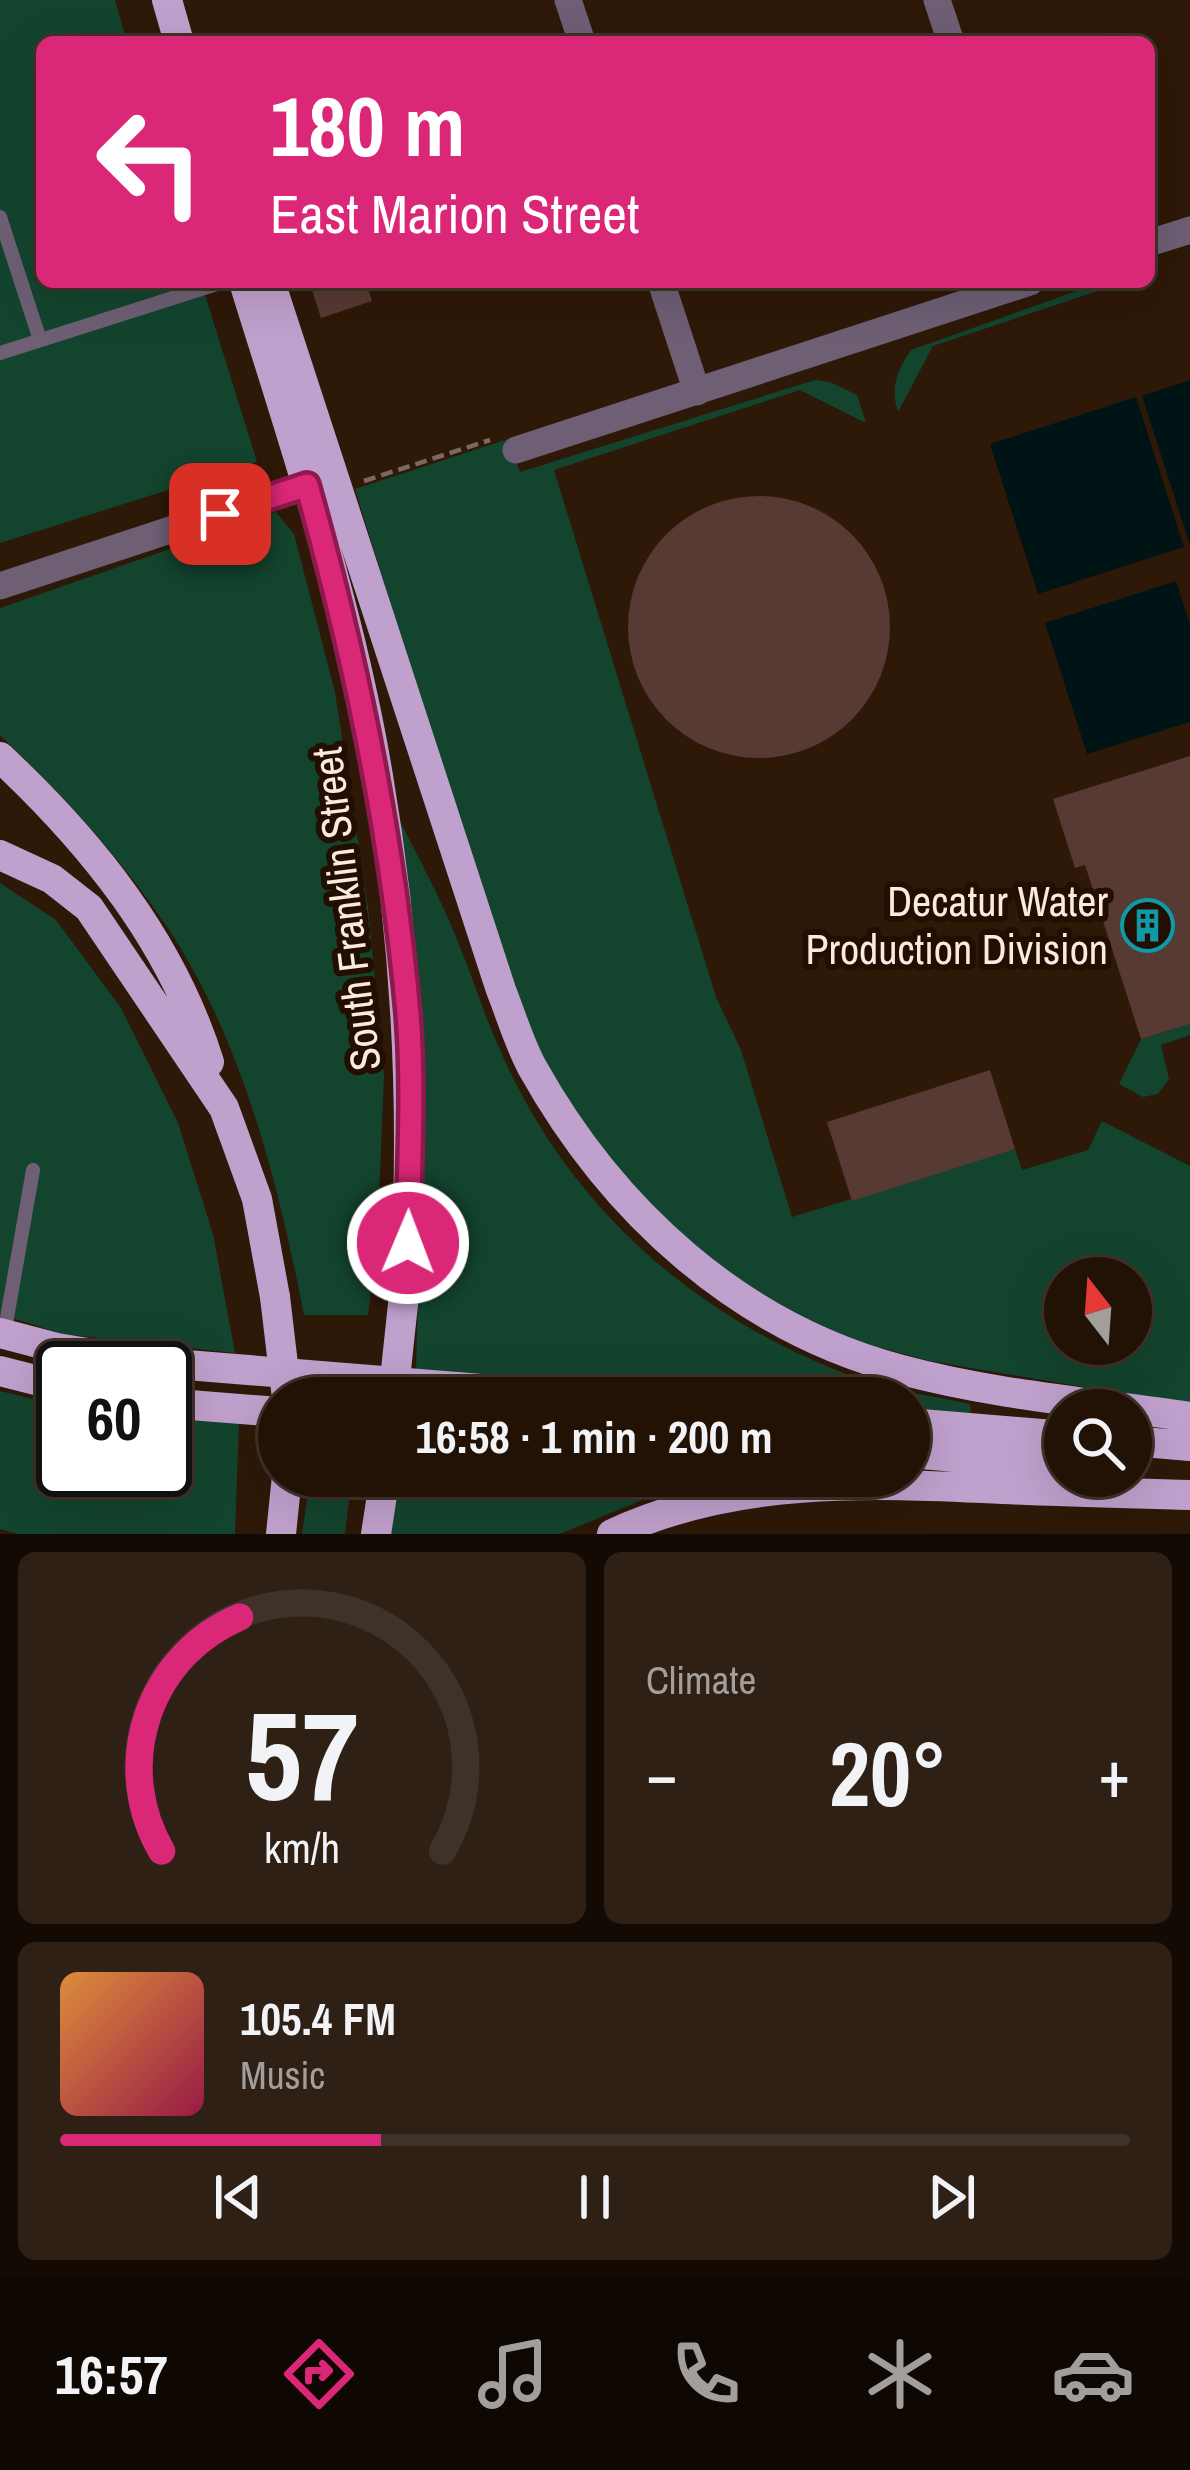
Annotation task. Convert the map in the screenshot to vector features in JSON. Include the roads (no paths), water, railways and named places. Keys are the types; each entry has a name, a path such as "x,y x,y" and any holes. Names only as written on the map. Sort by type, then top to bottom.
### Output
{"main road":[{"path":"166,0 177,36"},
{"name":"South Franklin Street","path":"246,288 347,629 386,833 408,1018 409,1201 395,1377"},
{"path":"272,288 501,991 530,1063 584,1150 641,1216 733,1296 832,1347 900,1370 960,1383 1190,1417"},
{"path":"0,758 91,848 161,949 206,1051 257,1199 285,1377"},
{"path":"0,855 52,879 88,908 224,1108"},
{"path":"2,1334 137,1361 335,1377"},
{"path":"0,1371 36,1380"},
{"path":"192,1404 258,1410"},
{"path":"930,1425 1044,1434"},
{"path":"1152,1443 1190,1446"},
{"path":"930,1456 1044,1464"},
{"path":"1152,1475 1190,1478"},
{"path":"612,1534 742,1494 818,1484 1190,1495"},
{"path":"281,1534 285,1497"},
{"path":"376,1534 382,1497"}],"street":[{"path":"568,0 580,36"},
{"path":"937,0 949,36"},
{"path":"1155,241 1190,230"},
{"path":"663,288 697,392"},
{"path":"512,442 697,392 1012,288"},
{"path":"0,586 307,485"}],"lane":[{"path":"0,218 40,340"},
{"path":"0,353 205,288"},
{"path":"2,1334 33,1170"}],"place":[{"name":"Decatur Water Production Division","path":"1147,925"}]}
